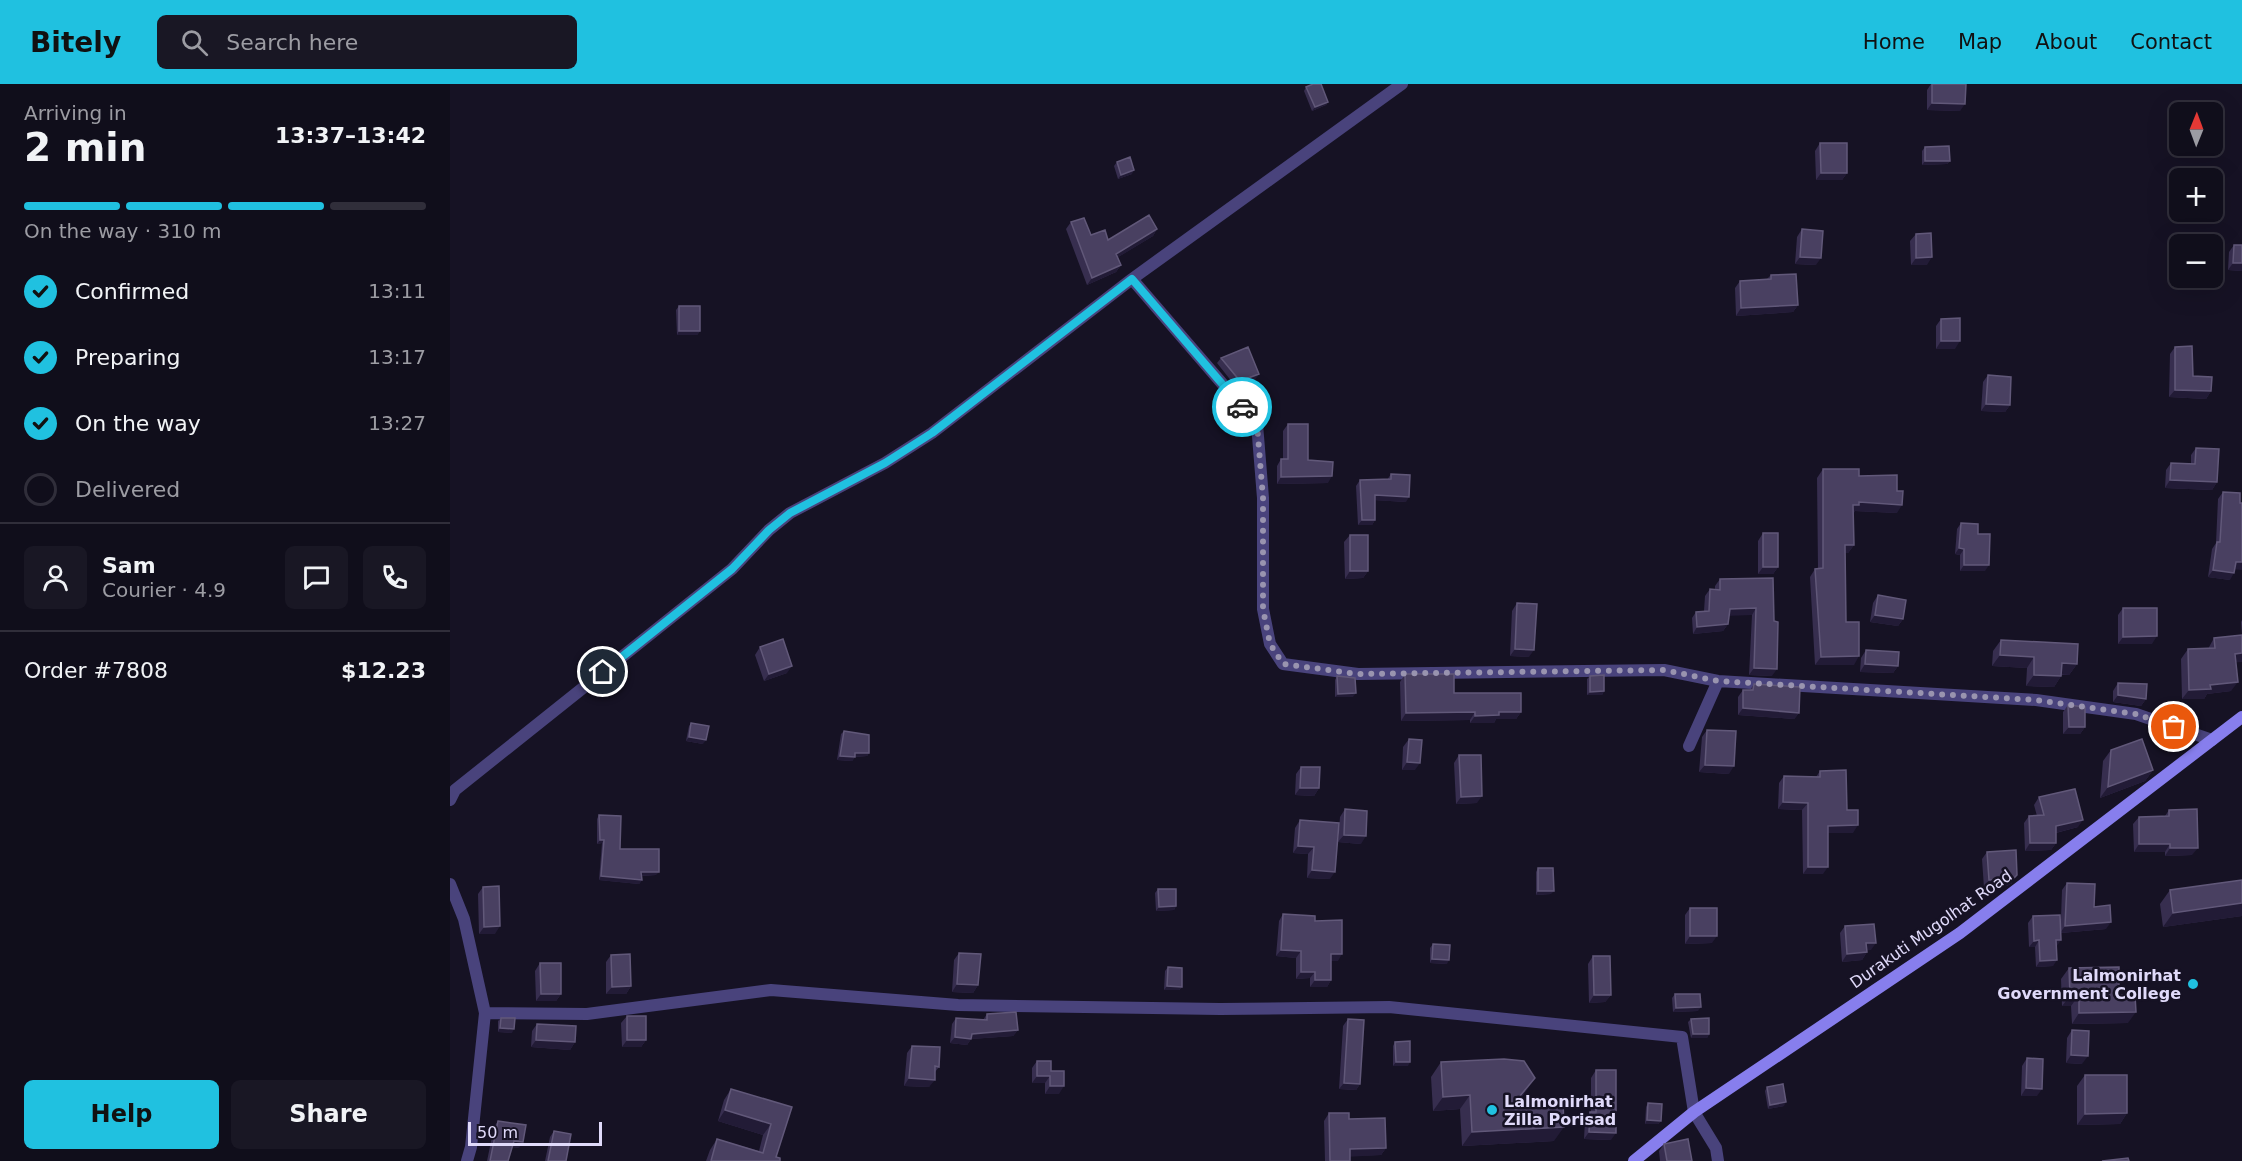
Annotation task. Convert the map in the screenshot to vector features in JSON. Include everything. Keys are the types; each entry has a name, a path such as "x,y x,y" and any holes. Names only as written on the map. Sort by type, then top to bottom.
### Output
{"main road":[{"name":"Durakuti Mugolhat Road","path":"1634,1161 1694,1112 1960,933 2242,717"}],"street":[{"path":"450,800 465,783 732,569 769,530 790,513 885,463 932,433 1132,279 1402,84"},
{"path":"1132,279 1257,424 1263,498 1263,609 1270,644 1283,664 1358,674 1664,670 1718,681 2036,700 2136,714 2212,740"},
{"path":"1689,746 1718,681"},
{"path":"450,884 464,919 485,1013 471,1147 467,1161"},
{"path":"485,1013 587,1014 771,990 958,1005 1220,1009 1389,1007 1682,1037 1694,1112 1716,1148 1718,1161"}],"building":[{"path":"1321,84 1328,102 1315,107 1306,87"},
{"path":"1932,84 1966,84 1965,104 1932,103"},
{"path":"1820,143 1847,143 1847,173 1821,173"},
{"path":"1949,146 1950,161 1925,161 1925,147"},
{"path":"1130,157 1134,170 1121,175 1117,162"},
{"path":"1149,215 1157,229 1116,254 1121,265 1092,278 1071,222 1084,218 1091,235 1105,230 1108,240"},
{"path":"1802,229 1823,231 1821,258 1800,257"},
{"path":"1931,233 1932,257 1916,258 1916,234"},
{"path":"2234,245 2242,245 2242,263 2233,263"},
{"path":"1796,274 1798,305 1741,308 1740,281 1771,279 1771,275"},
{"path":"679,306 700,306 700,331 679,331"},
{"path":"1960,318 1960,341 1941,341 1941,319"},
{"path":"2192,346 2193,376 2212,377 2211,391 2175,390 2175,347"},
{"path":"1248,347 1259,374 1240,381 1221,358"},
{"path":"1988,375 2011,377 2010,405 1986,404"},
{"path":"1288,424 1308,424 1308,460 1333,462 1332,476 1281,477 1281,459 1288,459"},
{"path":"2196,448 2219,449 2217,482 2170,480 2171,463 2195,464"},
{"path":"1823,469 1859,469 1859,476 1897,475 1897,491 1903,491 1902,505 1859,502 1859,505 1853,505 1854,545 1845,545 1846,622 1859,622 1859,656 1821,657 1815,569 1823,568"},
{"path":"1391,474 1410,475 1409,497 1375,495 1375,520 1362,520 1360,480 1391,479"},
{"path":"2223,492 2240,493 2240,503 2242,503 2242,562 2236,562 2234,573 2213,570 2217,542 2220,542"},
{"path":"1961,523 1978,524 1978,534 1990,534 1989,565 1964,565 1964,549 1959,548"},
{"path":"1763,533 1778,533 1778,567 1763,567"},
{"path":"1350,535 1368,535 1368,571 1350,571"},
{"path":"1773,578 1774,621 1778,622 1777,669 1754,668 1756,608 1730,609 1728,624 1697,627 1696,612 1709,611 1710,589 1720,590 1720,579"},
{"path":"1878,595 1906,600 1903,619 1875,615"},
{"path":"1517,603 1537,604 1534,650 1515,649"},
{"path":"2123,608 2157,608 2157,636 2123,637"},
{"path":"2242,635 2242,653 2235,654 2238,682 2210,685 2211,689 2189,690 2188,649 2215,648 2214,638"},
{"path":"783,639 792,666 769,674 760,647"},
{"path":"2001,640 2078,644 2077,664 2062,663 2061,676 2034,675 2034,657 2000,655"},
{"path":"1866,650 1899,652 1898,666 1865,664"},
{"path":"1405,674 1454,674 1454,693 1521,693 1521,712 1499,712 1499,715 1475,716 1475,712 1406,713"},
{"path":"1604,675 1604,691 1590,692 1590,676"},
{"path":"1337,676 1355,678 1356,693 1338,694"},
{"path":"2118,683 2147,684 2146,699 2118,695"},
{"path":"1754,684 1800,687 1799,713 1743,708 1743,690 1753,690"},
{"path":"2068,705 2085,707 2085,727 2069,727"},
{"path":"691,723 709,726 706,740 689,737"},
{"path":"1707,730 1736,731 1734,766 1705,765"},
{"path":"844,731 869,735 869,753 855,753 855,757 840,756"},
{"path":"1409,739 1422,740 1420,763 1407,762"},
{"path":"2142,739 2153,770 2108,787 2111,750"},
{"path":"1459,755 1481,755 1482,796 1461,797"},
{"path":"1301,767 1320,767 1319,788 1300,788"},
{"path":"1846,770 1847,810 1858,810 1858,825 1828,826 1828,867 1808,867 1808,803 1783,802 1784,776 1820,777 1820,771"},
{"path":"2075,789 2083,820 2056,826 2056,843 2030,843 2029,816 2044,815 2039,797"},
{"path":"1345,809 1367,811 1366,836 1344,835"},
{"path":"2197,809 2198,848 2170,848 2170,844 2139,844 2139,817 2169,816 2169,810"},
{"path":"599,815 621,816 620,849 659,849 659,872 641,872 642,880 601,876 604,840 600,840"},
{"path":"1300,820 1339,823 1335,872 1312,870 1314,847 1298,846"},
{"path":"2016,850 2017,875 2013,879 1989,880 1987,852"},
{"path":"1538,868 1553,868 1554,891 1538,891"},
{"path":"2242,880 2242,903 2173,913 2170,890"},
{"path":"2067,883 2095,884 2094,907 2110,905 2111,922 2065,926"},
{"path":"499,886 500,926 484,927 483,887"},
{"path":"1158,889 1176,889 1176,906 1159,907"},
{"path":"1690,908 1717,908 1717,936 1690,936"},
{"path":"1283,914 1315,916 1315,921 1342,920 1342,954 1331,954 1331,980 1315,980 1315,972 1301,972 1301,951 1281,950"},
{"path":"2060,915 2061,940 2056,940 2057,960 2040,961 2039,940 2034,941 2033,916"},
{"path":"1874,924 1876,943 1866,943 1867,952 1847,954 1845,926"},
{"path":"1433,944 1450,945 1449,960 1432,959"},
{"path":"959,953 981,954 978,985 957,984"},
{"path":"630,954 631,986 612,987 611,955"},
{"path":"1593,956 1610,956 1611,995 1594,995"},
{"path":"540,963 561,963 561,994 541,994"},
{"path":"1168,967 1182,968 1182,987 1167,986"},
{"path":"2119,967 2119,995 2135,995 2136,1012 2079,1013 2079,995 2070,996 2069,968"},
{"path":"1675,994 1700,994 1701,1007 1676,1008"},
{"path":"1016,1012 1018,1030 972,1034 971,1039 955,1037 956,1018 987,1020 987,1014"},
{"path":"627,1016 646,1016 646,1040 627,1040"},
{"path":"501,1018 515,1018 514,1029 500,1028"},
{"path":"1709,1018 1709,1034 1693,1034 1691,1019"},
{"path":"1348,1019 1364,1020 1360,1084 1344,1083"},
{"path":"537,1024 576,1026 575,1042 536,1040"},
{"path":"2072,1030 2089,1031 2088,1056 2071,1055"},
{"path":"1410,1041 1410,1062 1396,1062 1395,1042"},
{"path":"912,1046 940,1047 939,1067 935,1066 935,1080 909,1078"},
{"path":"2027,1058 2043,1059 2042,1089 2026,1088"},
{"path":"1504,1059 1524,1061 1535,1078 1514,1103 1563,1101 1564,1127 1472,1132 1470,1095 1443,1097 1441,1062"},
{"path":"1037,1061 1051,1061 1051,1071 1064,1071 1064,1086 1050,1086 1050,1076 1037,1076"},
{"path":"1596,1070 1616,1070 1616,1133 1589,1132 1590,1112 1596,1112"},
{"path":"2085,1075 2127,1075 2127,1113 2085,1114"},
{"path":"1783,1084 1786,1102 1770,1105 1767,1087"},
{"path":"731,1089 792,1107 776,1157 780,1158 780,1161 711,1161 717,1139 763,1153 771,1124 725,1110"},
{"path":"1648,1103 1662,1104 1661,1121 1647,1120"},
{"path":"1329,1113 1349,1113 1349,1119 1385,1118 1386,1148 1350,1149 1350,1161 1330,1161"},
{"path":"498,1121 526,1125 523,1142 514,1141 508,1161 490,1161"},
{"path":"554,1131 571,1134 566,1161 548,1161"},
{"path":"1688,1139 1692,1161 1667,1161 1664,1144"},
{"path":"2128,1158 2129,1161 2102,1161"}],"way so far":[{"path":"1242,407 1257,424 1263,498 1263,609 1270,644 1283,664 1358,674 1664,670 1718,681 1939,692 2036,700 2136,714 2174,727"}],"place":[{"name":"Lalmonirhat Government College","path":"2193,984"},
{"name":"Lalmonirhat Zilla Porisad","path":"1492,1110"}],"route":[{"path":"603,672 732,569 769,530 790,513 885,463 932,433 1132,279 1242,407"}]}
